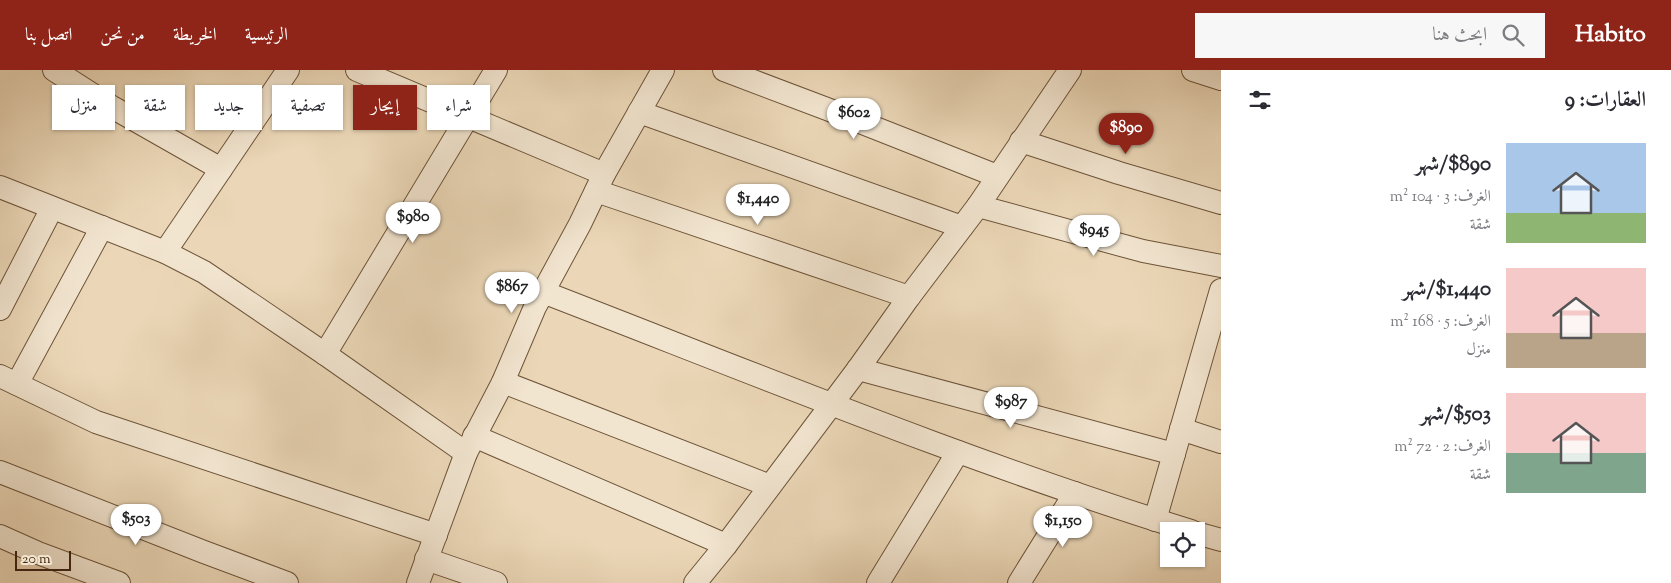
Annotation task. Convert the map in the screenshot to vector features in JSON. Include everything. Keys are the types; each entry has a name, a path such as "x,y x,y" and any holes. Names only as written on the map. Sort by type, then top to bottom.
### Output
{"street":[{"path":"54,70 112,107 221,169"},
{"path":"165,252 288,70"},
{"path":"357,70 395,77 427,94"},
{"path":"487,85 496,70"},
{"path":"418,583 470,444 503,382 534,307 663,70"},
{"path":"724,70 997,176"},
{"path":"695,583 726,546 978,206 1070,70"},
{"path":"1193,70 1218,75"},
{"path":"639,112 962,227"},
{"path":"490,127 600,183 909,297"},
{"path":"325,354 460,130"},
{"path":"1021,141 1221,202"},
{"path":"0,187 165,252 204,272 325,354 470,444 726,546"},
{"path":"978,206 1143,251 1221,266"},
{"path":"0,309 6,285 52,208"},
{"path":"102,227 8,380 96,422 436,535"},
{"path":"1155,520 1181,429 1213,349 1221,290"},
{"path":"543,292 958,452 1162,522"},
{"path":"858,369 1174,454"},
{"path":"503,382 770,486"},
{"path":"1181,429 1221,442"},
{"path":"878,583 958,452"},
{"path":"0,472 194,549 286,583"},
{"path":"1019,583 1075,493"},
{"path":"0,536 38,553 119,583"},
{"path":"1205,536 1221,540"},
{"path":"426,559 496,583"}]}
